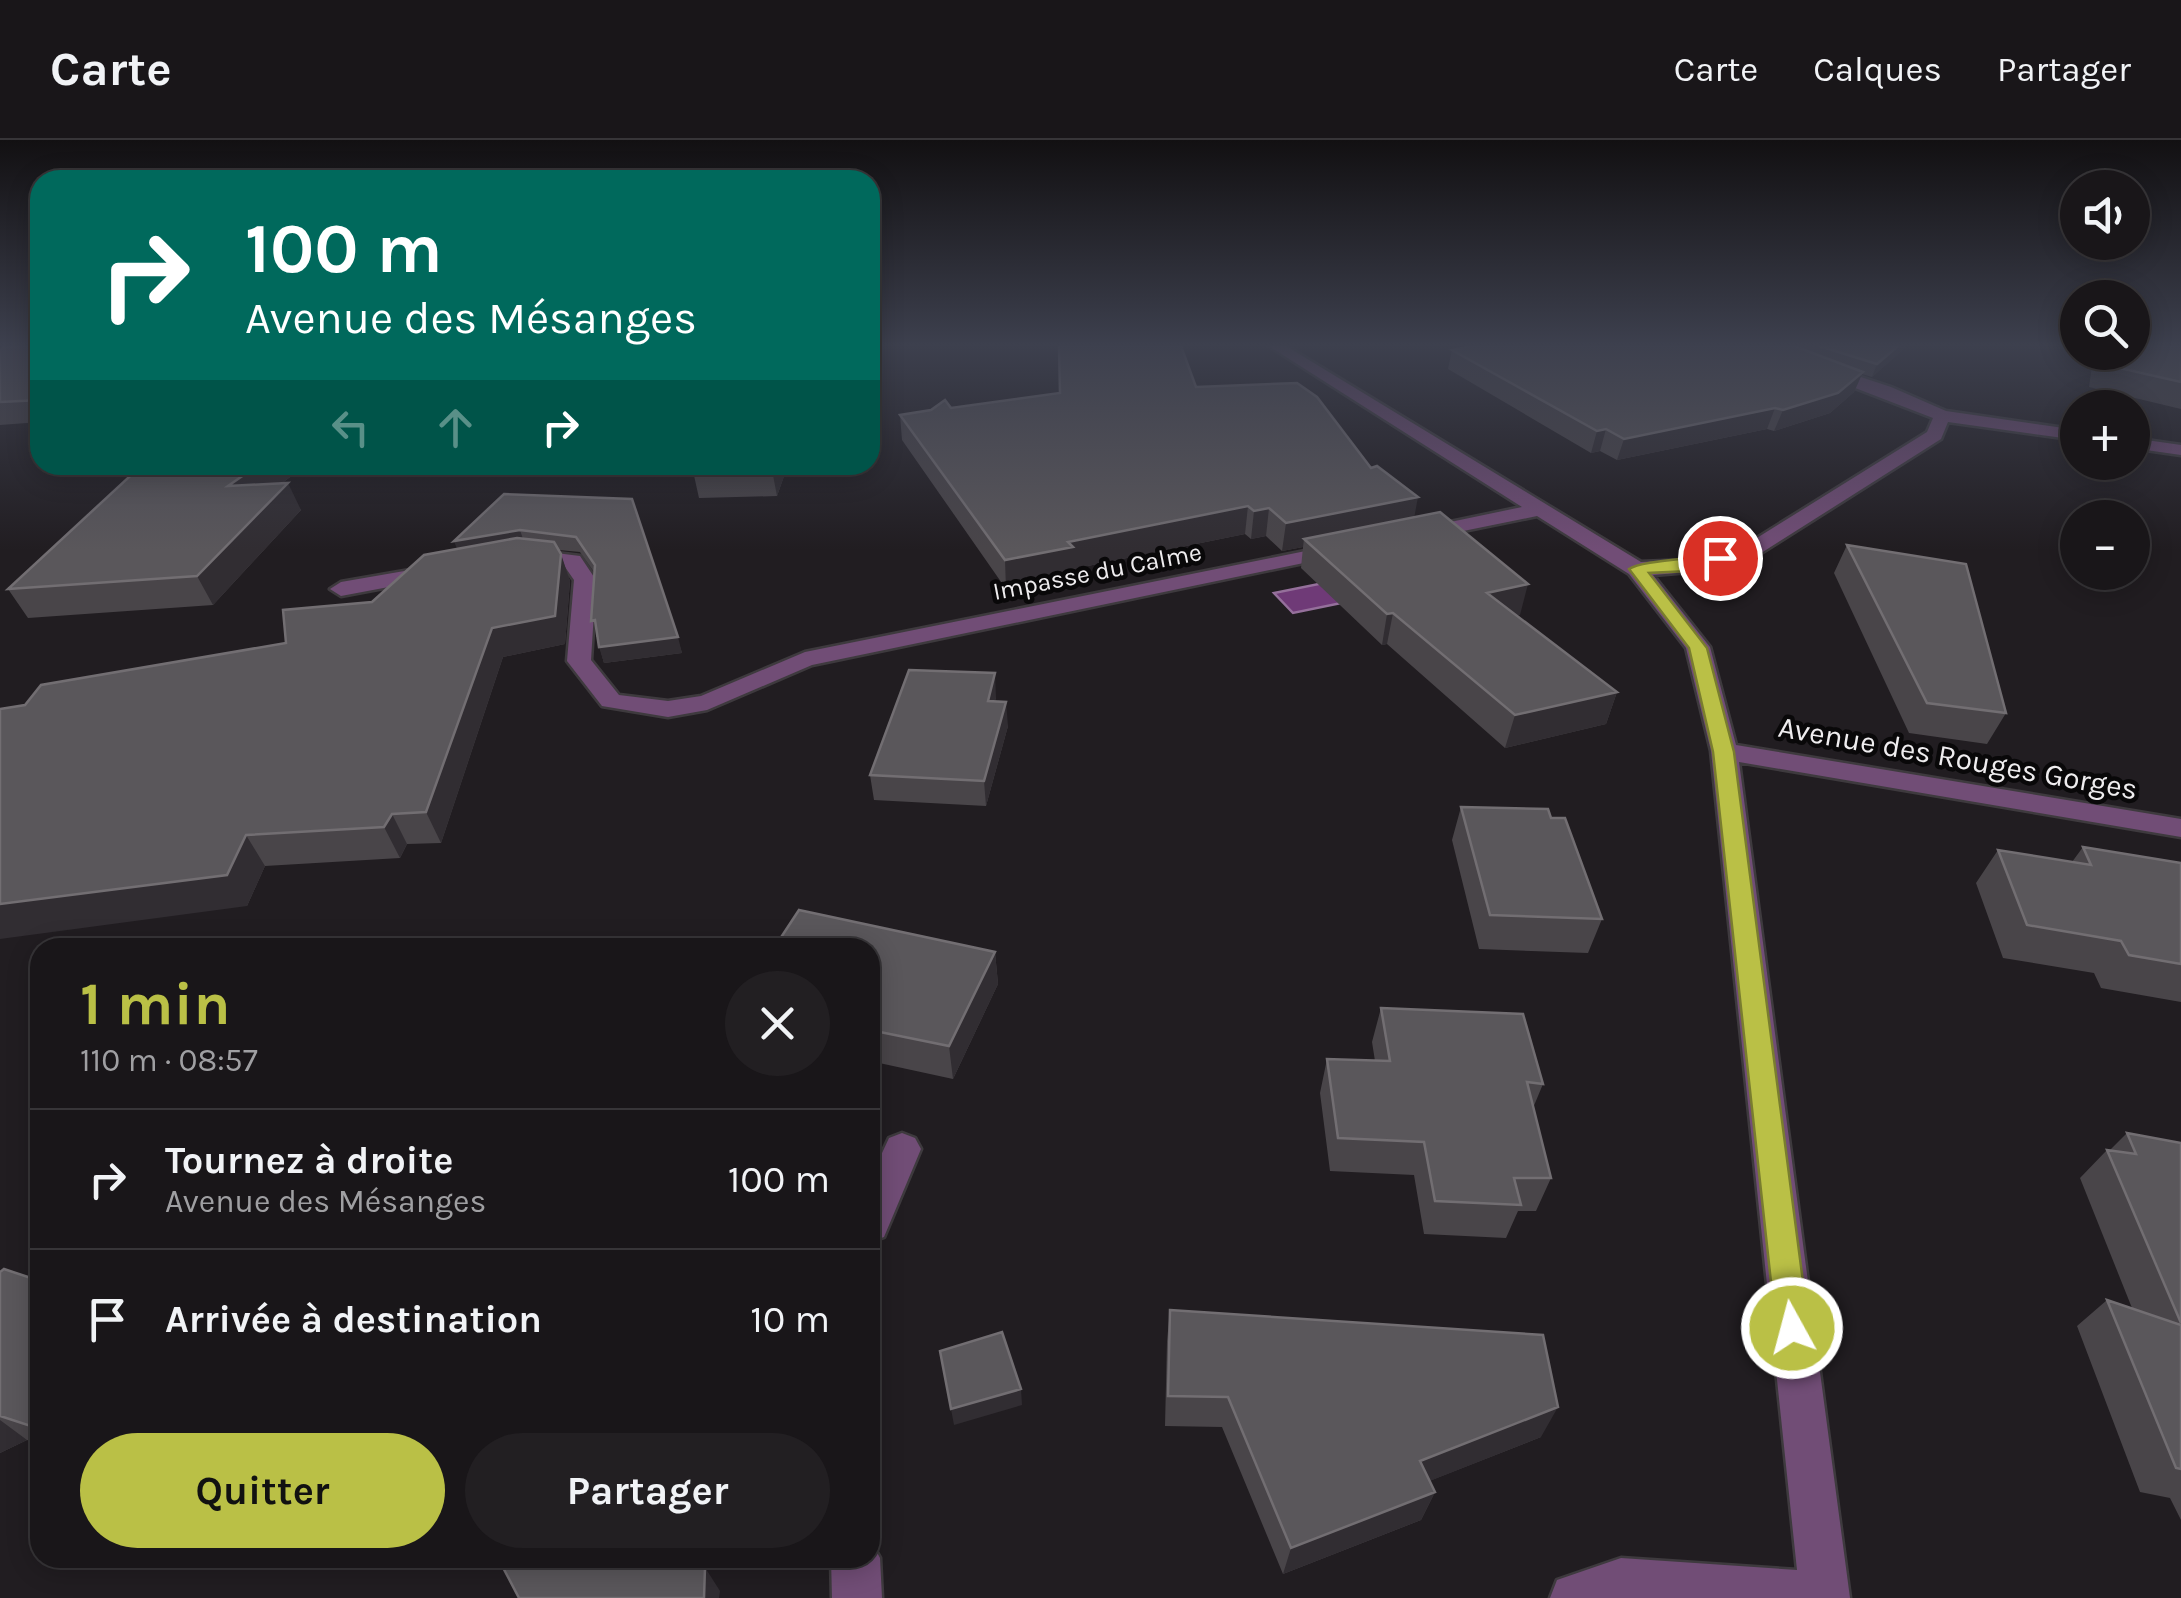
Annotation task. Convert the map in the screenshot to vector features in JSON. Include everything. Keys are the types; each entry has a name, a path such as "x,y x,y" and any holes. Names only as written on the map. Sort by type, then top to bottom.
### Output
{"street":[{"path":"1389,414 1637,569 1698,648 1724,752 1824,1597 1621,1583 1575,1598"},
{"path":"1937,414 2060,433"},
{"path":"1637,569 1689,566 1752,550 1935,435 1942,416"},
{"path":"2150,446 2181,450"},
{"name":"Impasse du Calme","path":"508,558 526,554 572,561 585,580 580,660 612,701 668,709 707,702 805,659 1544,508"},
{"path":"341,589 471,565"},
{"name":"Avenue des Rouges Gorges","path":"1724,752 2181,828"},
{"path":"880,1201 902,1149"},
{"path":"855,1568 858,1598"}],"shaded area":[{"path":"1363,575 1385,594 1293,613 1274,593"}],"building":[{"path":"1330,414 1371,468 1377,466 1418,497 1286,523 1269,508 1254,511 1248,506 1068,542 1073,547 1005,560 900,415"},
{"path":"1567,414 1746,414 1624,439 1606,429 1597,431"},
{"path":"131,475 244,475 228,486 288,483 197,576 8,589"},
{"path":"504,494 632,499 678,637 599,647 595,620 591,621 595,565 576,537 520,530 454,541"},
{"path":"1440,512 1528,584 1487,593 1617,692 1515,715 1393,613 1387,614 1304,539"},
{"path":"517,538 554,542 561,554 555,616 492,628 426,812 392,814 384,827 246,835 227,875 0,904 0,709 25,705 41,685 286,643 283,610 372,602 424,555"},
{"path":"1847,545 1966,564 2006,713 1927,703"},
{"path":"909,670 995,673 988,701 1006,702 984,781 870,775"},
{"path":"1461,807 1548,809 1551,818 1565,818 1602,919 1490,915"},
{"path":"2083,847 2181,863 2181,964 2129,955 2121,941 2027,925 1998,850 2091,865"},
{"path":"799,910 995,952 949,1046 880,1032 880,938 781,938"},
{"path":"1381,1008 1523,1014 1543,1084 1527,1082 1551,1178 1514,1178 1521,1205 1435,1201 1424,1142 1338,1138 1327,1059 1390,1061"},
{"path":"2127,1133 2181,1143 2181,1323 2107,1150 2136,1154"},
{"path":"4,1269 30,1278 30,1426 0,1416 0,1272"},
{"path":"2107,1300 2181,1325 2181,1469 2176,1468"},
{"path":"1170,1310 1543,1335 1558,1407 1420,1461 1435,1492 1291,1548 1228,1397 1168,1396"},
{"path":"1002,1332 1021,1389 951,1409 940,1351"},
{"path":"503,1568 705,1568 704,1598 519,1598"}],"route":[{"path":"1720,558 1689,566 1637,569 1698,648 1724,752 1792,1328"}]}
